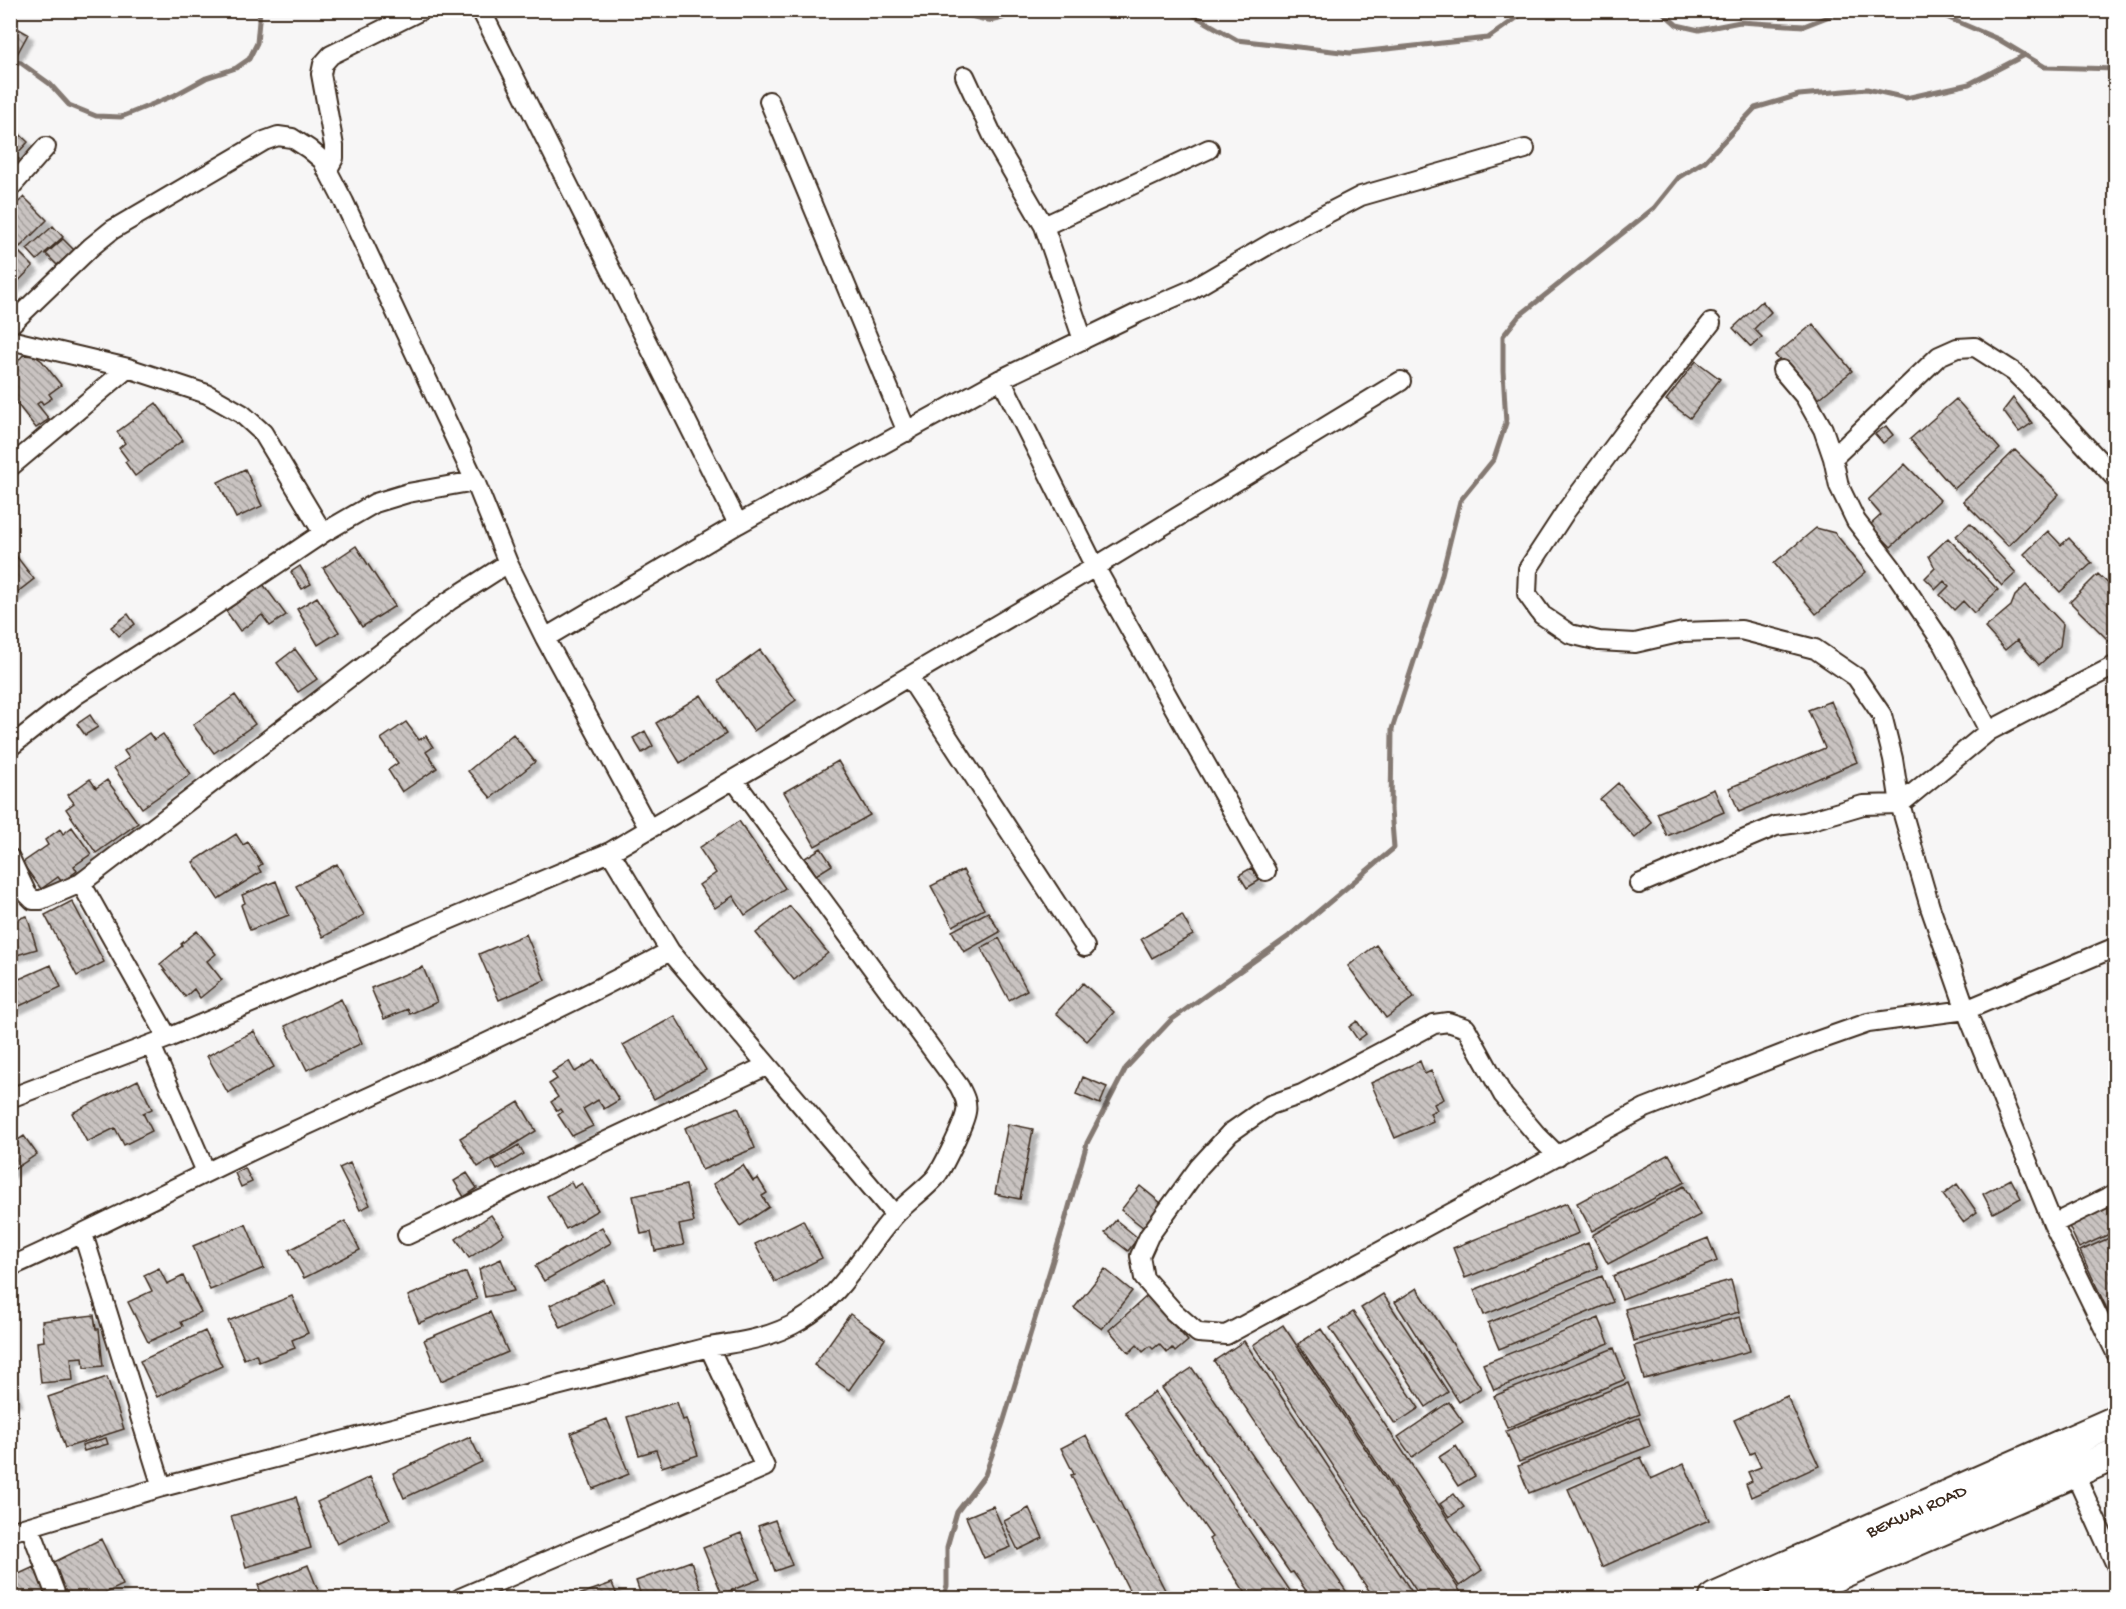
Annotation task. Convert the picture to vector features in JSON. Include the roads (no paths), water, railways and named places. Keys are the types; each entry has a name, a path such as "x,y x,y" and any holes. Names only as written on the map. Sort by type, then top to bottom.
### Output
{"highway":[{"name":"BEKWAI ROAD","path":"1715,1599 2115,1420"},
{"name":"BEKWAI ROAD","path":"1784,1599 1826,1590 2115,1454"}],"street":[{"path":"327,171 334,158 334,146 321,74 323,64 331,55 422,10"},
{"path":"481,10 738,524"},
{"path":"965,76 998,147 1044,226 1083,340"},
{"path":"769,101 907,432"},
{"path":"10,325 91,247 112,230 264,141 278,136 292,138 322,160 475,481 508,563 545,638 649,830"},
{"path":"10,188 46,147"},
{"path":"1044,226 1209,149"},
{"path":"545,638 738,524 1001,379 1191,290 1287,234 1361,196 1525,149"},
{"path":"1711,323 1637,416 1560,521 1528,569 1527,594 1542,615 1570,634 1599,641 1635,644 1683,632 1741,630 1815,649 1856,677 1882,715 1893,759 1900,804 1930,907 1966,1010 2053,1224 2115,1353"},
{"path":"10,339 128,368 207,394 242,414 263,433 323,533"},
{"path":"1833,458 1939,356 1957,348 1975,347 2014,372 2059,417 2115,479"},
{"path":"10,467 128,368"},
{"path":"1782,370 1805,397 1823,429 1839,486 1856,521 1892,568 1944,645 1989,731"},
{"path":"1001,379 1095,567 1266,871"},
{"path":"10,1098 151,1045 610,852 1095,567 1401,381"},
{"path":"10,747 76,695 323,533 375,503 408,493 475,481"},
{"path":"10,858 27,894 33,900 41,900 81,883 449,601 508,563"},
{"path":"1639,884 1776,826 1805,822 1863,805 1900,804 1989,731 2115,665"},
{"path":"909,677 1085,947"},
{"path":"10,1532 162,1487 709,1347 757,1340 801,1320 825,1301 858,1265 895,1215 936,1176 962,1125 967,1111 966,1099 959,1086 734,780"},
{"path":"610,852 670,951 895,1215"},
{"path":"81,883 168,1038"},
{"path":"1558,1156 1503,1095 1466,1028 1448,1022 1434,1024 1302,1094 1270,1105 1230,1133 1199,1167 1149,1236 1140,1256 1144,1278 1174,1312 1198,1333 1226,1335 1558,1156 1645,1107 1868,1023 1966,1010 2115,947"},
{"path":"10,1267 83,1234 206,1172 597,990 670,951"},
{"path":"151,1045 206,1172"},
{"path":"407,1235 766,1066"},
{"path":"2053,1224 2115,1193"},
{"path":"83,1234 162,1487"},
{"path":"460,1598 765,1467 709,1347"},
{"path":"2074,1472 2115,1565"},
{"path":"30,1527 57,1599"}],"waterway":[{"path":"10,61 21,63 50,84 69,105 96,116 121,117 175,95 206,78 236,68 249,59 257,43 260,10"},
{"path":"967,15 998,20 1017,10"},
{"path":"1179,10 1190,13 1237,40 1350,53 1488,38 1528,10"},
{"path":"1660,10 1677,25 1699,30 1740,22 1804,26 1845,10"},
{"path":"1930,10 1998,39 2045,67 2116,69"},
{"path":"943,1598 947,1586 947,1547 957,1512 985,1475 1003,1423 1087,1143 1126,1068 1171,1020 1289,936 1394,848 1391,810 1392,729 1441,578 1460,501 1494,459 1506,423 1503,336 1519,316 1654,208 1679,177 1705,161 1755,108 1799,95 1867,89 1906,98 1969,84 2025,55"}]}
